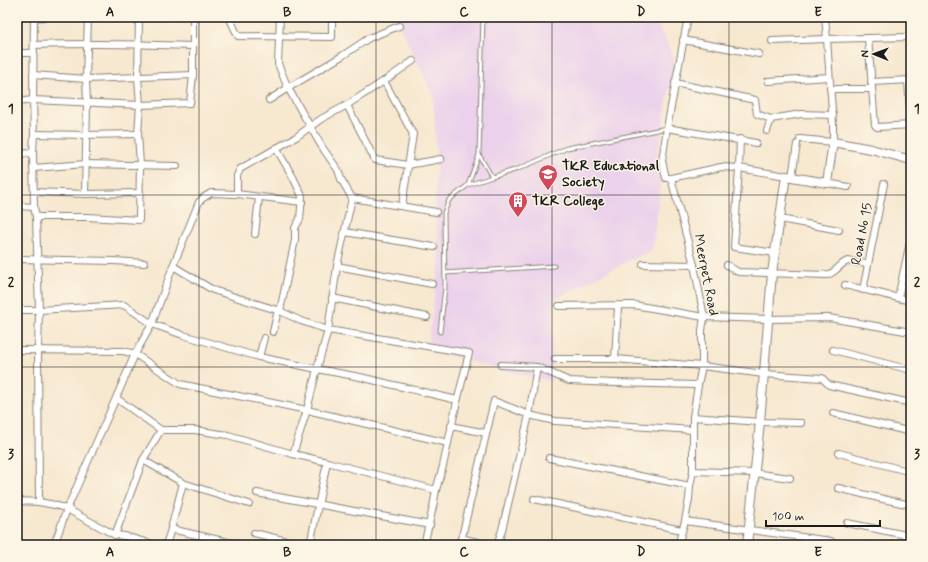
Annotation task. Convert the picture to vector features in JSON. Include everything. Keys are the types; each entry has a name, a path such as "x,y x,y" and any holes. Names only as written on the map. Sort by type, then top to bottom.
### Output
{"street":[{"path":"39,502 39,310 36,217 34,207 33,100 35,45 34,18 44,17"},
{"path":"62,17 82,17"},
{"path":"85,194 88,17"},
{"path":"36,217 139,220 139,17"},
{"path":"17,102 33,100 140,105 190,103 193,17"},
{"path":"229,17 238,36 332,37 332,17"},
{"path":"280,17 278,64 288,88 338,170 341,179 352,198 336,266 328,330 307,410 293,454"},
{"name":"Meerpet Road","path":"678,545 685,522 693,471 693,416 702,366 702,330 704,317 694,265 671,178 666,178 662,161 688,17"},
{"path":"825,17 833,115 833,142 827,183"},
{"path":"269,100 338,59 369,38 399,26"},
{"path":"772,41 911,37"},
{"path":"868,38 871,82 875,125 877,127 911,125 909,80 871,82"},
{"path":"683,40 759,54"},
{"path":"35,45 87,43 193,46"},
{"path":"17,53 34,53"},
{"path":"237,194 237,176 240,169 296,137 320,118 347,105 413,61"},
{"path":"34,75 86,79 192,75"},
{"path":"768,81 830,76"},
{"path":"384,81 413,134 402,206"},
{"path":"675,83 755,100 758,114 770,119 801,114 833,115"},
{"path":"830,89 872,89"},
{"path":"347,105 375,160 408,165 441,159"},
{"path":"767,131 770,119"},
{"path":"667,128 756,143"},
{"path":"34,134 138,134"},
{"path":"740,140 734,247 775,253"},
{"path":"747,545 760,422 772,273 780,219 789,177 799,142 833,142 871,149 911,160"},
{"path":"273,332 295,240 296,228 300,219 302,202 302,196 293,177 276,148"},
{"path":"17,154 33,153"},
{"path":"33,168 86,164 177,166"},
{"path":"671,178 721,167 739,168 848,187"},
{"name":"Road No 15","path":"863,290 884,184"},
{"path":"34,192 85,194 140,193"},
{"path":"54,545 67,509 135,354 152,324 173,266 199,202 211,193 259,196 302,202"},
{"path":"255,234 259,196"},
{"path":"352,198 436,212"},
{"path":"17,206 34,207"},
{"path":"780,219 839,230"},
{"path":"345,232 434,247"},
{"path":"898,298 911,237"},
{"path":"17,260 114,261 144,263"},
{"path":"727,265 738,272 827,275 837,270 845,261 868,264"},
{"path":"643,264 694,265"},
{"path":"173,266 213,290 279,311 301,321 328,330 469,352 443,466 436,490 430,525 424,545"},
{"path":"336,266 432,284"},
{"path":"845,285 911,301"},
{"path":"332,298 427,317"},
{"path":"17,310 124,305 152,324 183,335 259,357 360,377 458,400"},
{"path":"559,306 634,305 704,317 768,319 829,318 911,332"},
{"path":"615,359 618,306"},
{"path":"259,357 264,338"},
{"path":"17,350 123,351 135,354 180,384 307,410 448,443"},
{"path":"833,350 911,370"},
{"path":"555,359 615,359 702,366 764,374 822,378 829,385 911,403"},
{"path":"501,365 537,367 569,381 698,385"},
{"path":"497,545 502,530 529,414 537,367"},
{"path":"116,398 161,430 194,430 228,435 293,454 436,490"},
{"path":"489,545 461,542 494,401 529,414 555,421 693,430"},
{"path":"833,413 911,432"},
{"path":"693,416 760,422 800,423"},
{"path":"451,426 486,433"},
{"path":"115,535 143,460 161,430"},
{"path":"839,453 911,472"},
{"path":"549,458 690,486"},
{"path":"143,460 182,483 249,504"},
{"path":"310,545 327,462"},
{"path":"693,471 754,473 790,478"},
{"path":"166,545 182,483"},
{"path":"838,488 911,505"},
{"path":"257,493 430,525"},
{"path":"534,499 682,530"},
{"path":"17,501 39,502 55,505 67,509 115,535 125,536 155,545"},
{"path":"685,522 831,541"},
{"path":"847,523 911,536"},
{"path":"171,529 241,545"},
{"path":"254,533 304,545"}],"lane":[{"path":"468,185 479,155 483,17"},
{"path":"440,332 445,287 444,213 449,200 468,185 518,170 567,148 667,128"},
{"path":"479,155 492,177"},
{"path":"445,273 554,266"}],"shaded area":[{"name":"TKR Educational Society","path":"395,17 654,17 675,60 655,167 661,182 652,251 587,282 554,300 551,381 506,371 427,350 439,266 435,200 436,148 433,95"}],"place":[{"name":"TKR Educational Society","path":"548,191"},
{"name":"TKR College","path":"518,218"}]}
